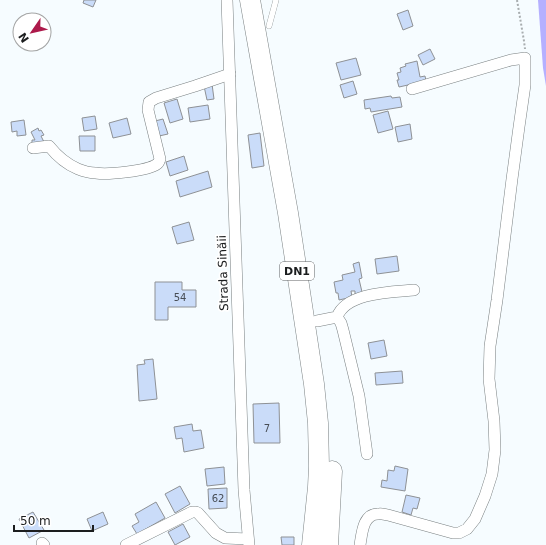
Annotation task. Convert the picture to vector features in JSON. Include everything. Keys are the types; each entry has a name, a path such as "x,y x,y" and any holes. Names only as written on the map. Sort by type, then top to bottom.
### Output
{"highway":[{"name":"DN1","path":"250,0 288,213 314,384 318,423 319,466 312,545"},
{"name":"DN1","path":"264,0 293,160 326,384 332,444 328,545"},
{"path":"331,493 336,522 337,545"}],"street":[{"name":"Strada Sinăii","path":"227,0 244,490 248,542"},
{"path":"360,545 365,521 370,516 378,514 396,517 453,533 459,533 467,529 475,519 485,496 492,474 495,450 494,421 489,379 490,346 498,300 525,85 526,58 511,60 412,89"},
{"path":"33,148 49,146 64,162 78,169 95,173 127,172 152,167 156,165 160,159 148,110 149,102 156,98 230,74"},
{"path":"337,317 339,311 346,304 358,298 414,290"},
{"path":"317,321 337,317"},
{"path":"337,317 344,330 359,396 367,454"},
{"path":"126,545 192,512 198,513 216,533 225,538 248,542"}],"lane":[{"path":"269,26 276,0"}],"path":[{"path":"517,0 526,58"}],"shaded area":[{"path":"538,0 546,0 546,86 543,68"}],"building":[{"path":"84,0 96,0 93,7 83,3"},
{"path":"408,10 413,26 403,30 397,14"},
{"path":"430,49 435,59 423,65 418,55"},
{"path":"356,58 361,75 341,80 336,63"},
{"path":"417,61 420,77 425,76 426,81 399,87 397,73 401,72 400,68 406,66 405,64"},
{"path":"353,81 357,94 344,98 340,85"},
{"path":"212,84 214,99 207,100 204,86"},
{"path":"391,96 392,98 400,97 402,107 371,112 370,108 365,109 364,100"},
{"path":"177,99 183,119 170,123 164,103"},
{"path":"208,105 210,119 190,122 188,108"},
{"path":"388,111 393,129 378,133 373,115"},
{"path":"95,116 97,129 84,131 82,118"},
{"path":"127,118 131,134 113,138 109,123"},
{"path":"163,119 168,134 159,136 155,121"},
{"path":"24,120 26,135 17,136 17,131 12,132 11,122"},
{"path":"410,124 412,139 398,142 395,127"},
{"path":"38,128 44,135 41,136 44,142 32,144 32,140 35,140 31,132"},
{"path":"260,133 264,166 252,168 248,135"},
{"path":"79,136 95,136 95,151 80,151"},
{"path":"184,156 188,170 170,176 166,162"},
{"path":"208,171 212,187 180,197 176,181"},
{"path":"189,222 194,240 177,244 172,227"},
{"path":"397,256 399,271 377,274 375,259"},
{"path":"359,262 362,278 359,279 362,292 357,295 355,294 355,291 351,291 352,297 339,300 334,282 343,280 342,275 355,272 353,264"},
{"path":"155,282 182,282 182,290 196,290 196,307 168,307 168,320 155,320"},
{"path":"384,340 387,356 371,359 368,343"},
{"path":"153,359 157,399 139,401 137,365 145,364 144,360"},
{"path":"402,371 403,383 376,385 375,373"},
{"path":"279,403 280,443 254,443 253,404"},
{"path":"192,424 193,431 201,430 204,448 184,452 182,438 176,439 174,427"},
{"path":"395,466 408,469 405,491 381,487 382,480 387,481 388,470 394,471"},
{"path":"224,467 225,484 207,486 205,469"},
{"path":"180,486 190,504 175,513 165,494"},
{"path":"227,488 227,508 209,509 208,489"},
{"path":"406,495 420,498 417,509 413,508 411,515 402,512"},
{"path":"156,502 165,518 137,534 132,526 139,522 135,514"},
{"path":"33,512 44,530 29,538 19,519"},
{"path":"103,512 108,524 92,531 87,519"},
{"path":"183,524 190,537 175,545 168,532"},
{"path":"281,537 294,537 294,545 282,545"}]}
